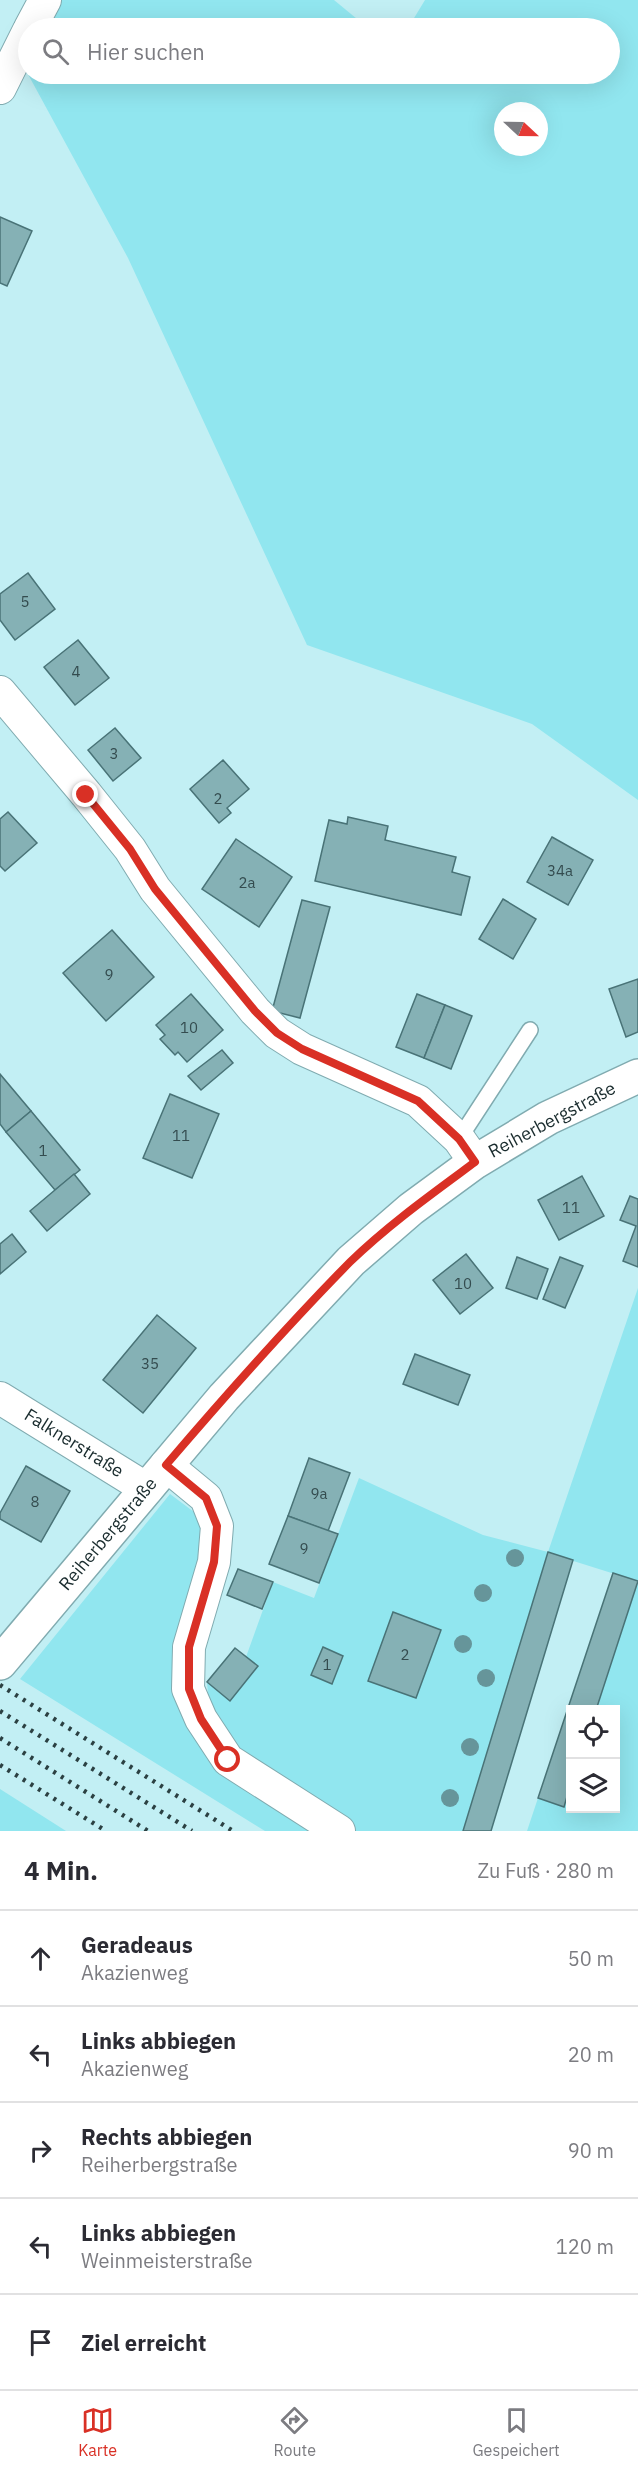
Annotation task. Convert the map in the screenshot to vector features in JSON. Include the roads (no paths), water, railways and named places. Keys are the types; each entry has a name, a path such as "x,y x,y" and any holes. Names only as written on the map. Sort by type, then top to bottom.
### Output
{"street":[{"path":"35,18 45,0"},
{"path":"0,88 18,52"},
{"path":"0,692 130,849 155,889 255,1011 277,1033 302,1049 418,1101 467,1150"},
{"name":"Reiherbergstraße","path":"0,1663 224,1397 351,1261 411,1209 467,1150 548,1118 638,1076"},
{"name":"Falknerstraße","path":"0,1398 157,1477 206,1498 217,1526 214,1562 189,1647 189,1689 201,1719 228,1760 339,1831"}],"lane":[{"path":"467,1150 530,1030"}],"railway":[{"path":"0,1685 233,1831"},
{"path":"0,1711 192,1831"},
{"path":"0,1738 148,1831"},
{"path":"0,1765 106,1831"}]}
